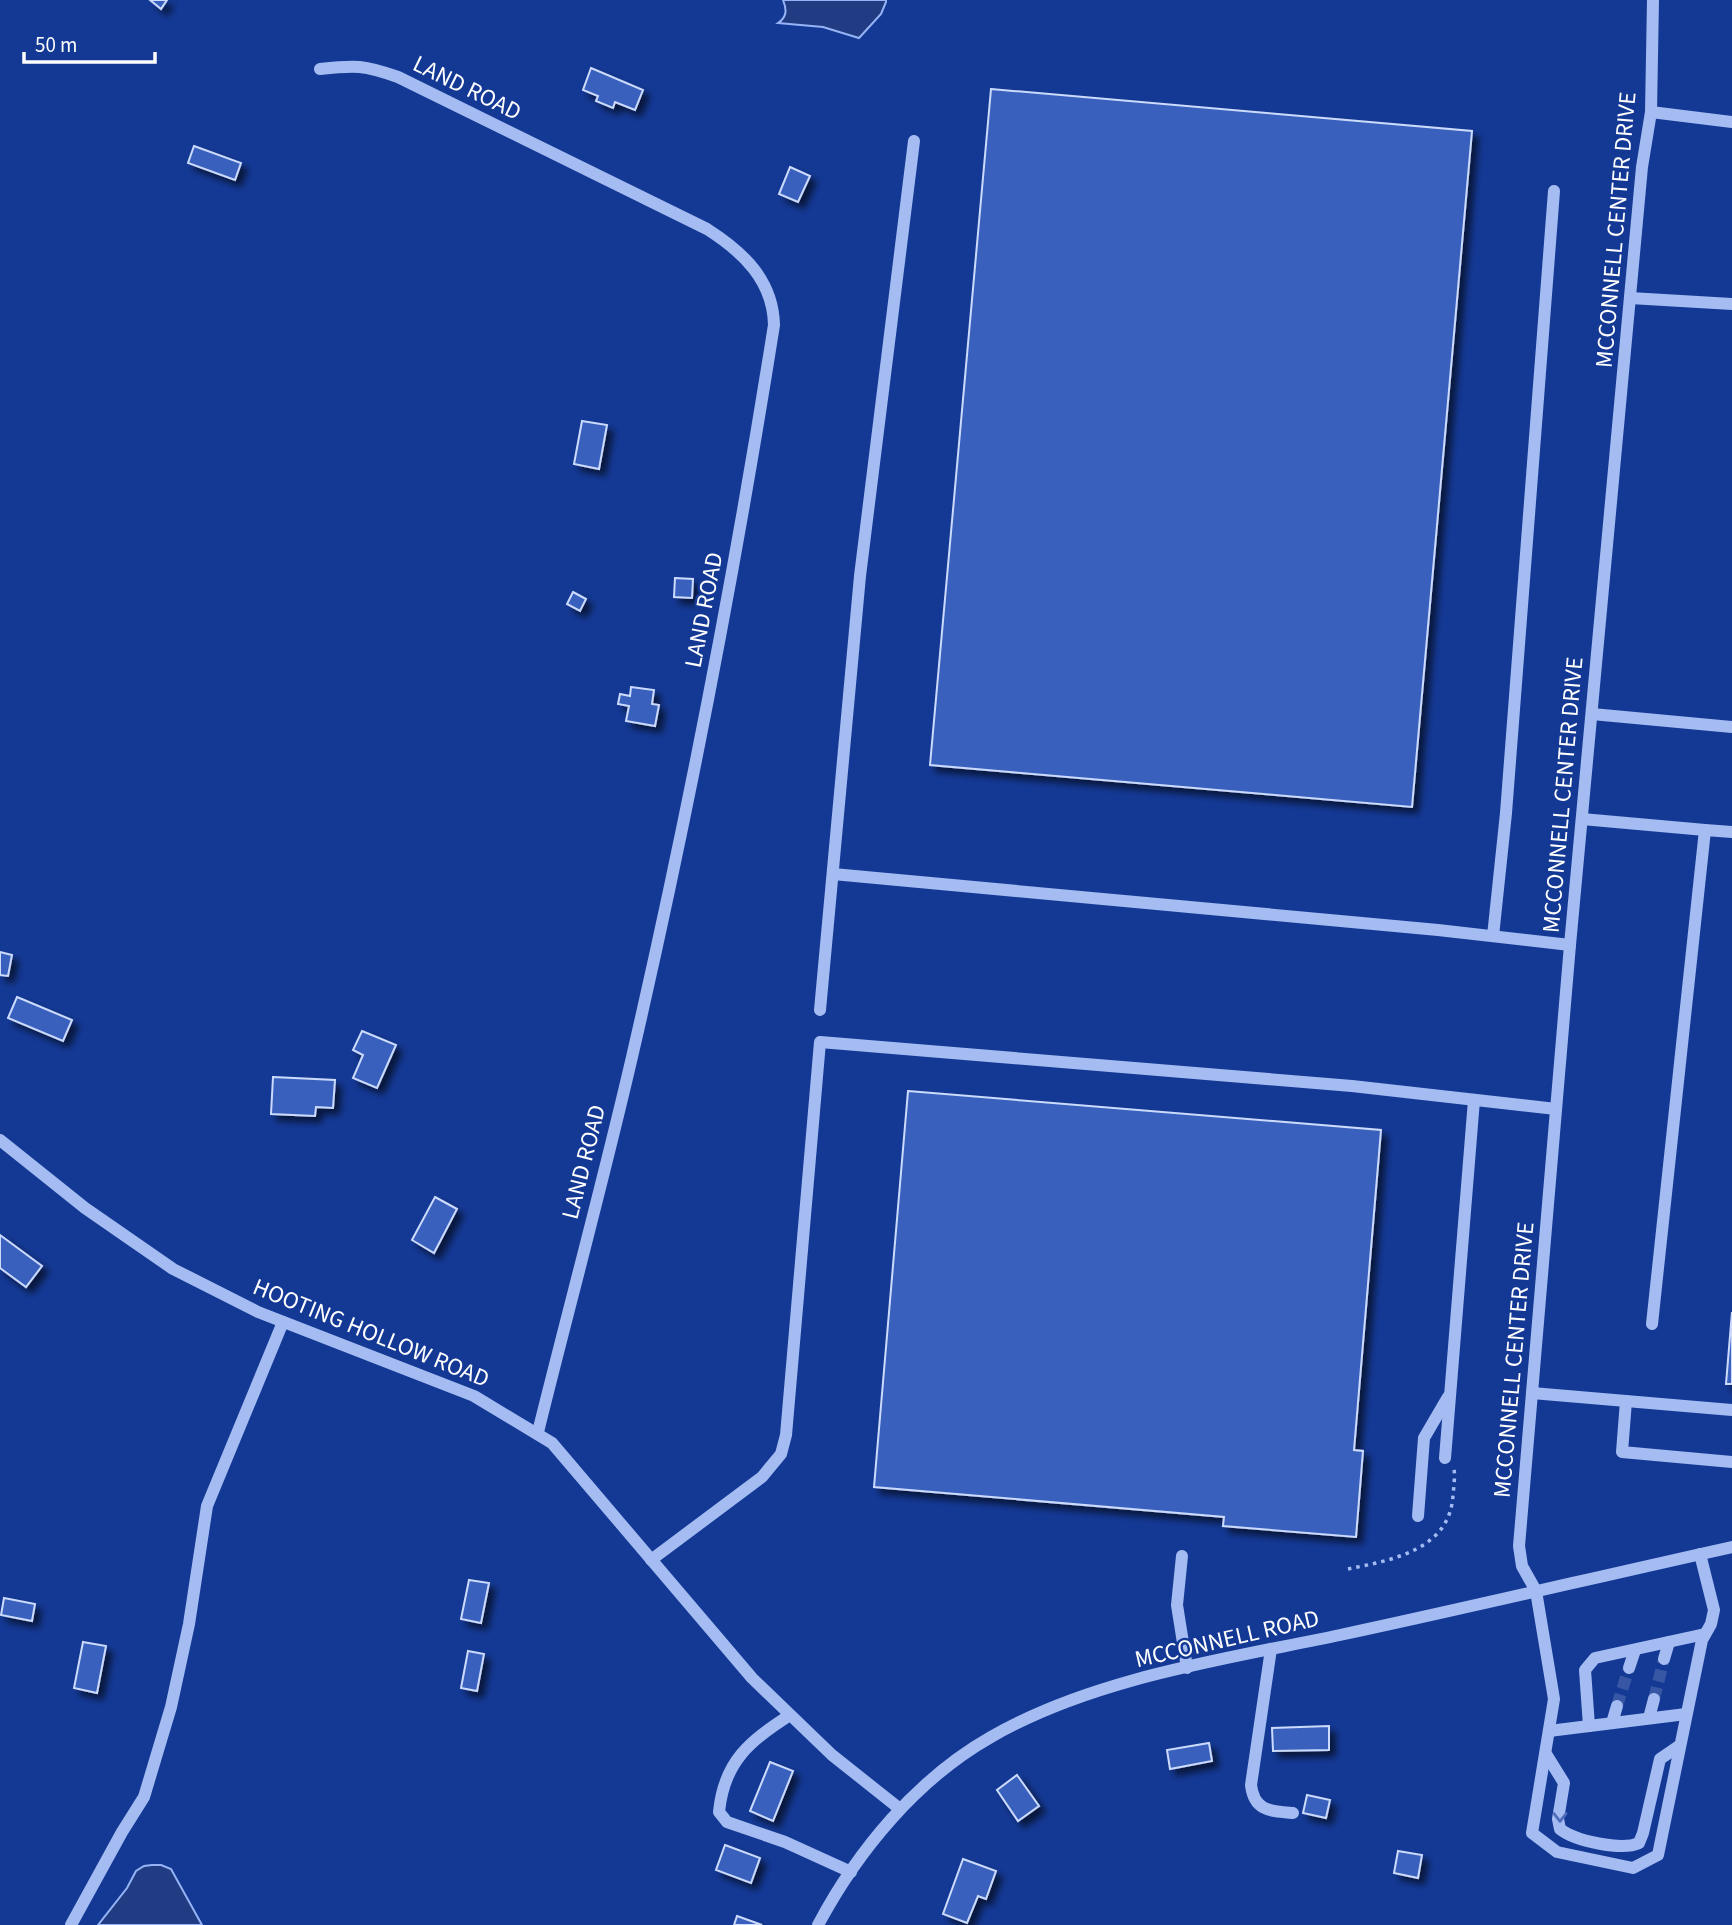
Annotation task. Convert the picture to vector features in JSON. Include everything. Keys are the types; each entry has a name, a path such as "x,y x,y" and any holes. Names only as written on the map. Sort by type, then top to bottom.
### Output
{"street":[{"name":"MCCONNELL CENTER DRIVE","path":"1653,0 1651,112 1642,167 1570,945 1519,1546 1522,1566 1536,1591 1554,1699 1532,1833 1557,1852 1633,1868 1658,1855 1679,1746"},
{"name":"LAND ROAD","path":"320,69 354,65 398,77 708,229 748,260 766,287 773,309 774,325 748,491 706,711 632,1057 538,1432"},
{"path":"1651,112 1732,122"},
{"path":"820,1010 860,576 915,141"},
{"path":"1493,936 1506,813 1553,191"},
{"path":"1630,298 1732,304"},
{"path":"1592,714 1732,727"},
{"path":"1582,820 1732,832"},
{"path":"1652,1324 1705,830"},
{"path":"833,874 1570,945"},
{"path":"651,1560 762,1478 780,1454 786,1434 820,1042 1352,1086 1556,1109"},
{"path":"1445,1458 1474,1100"},
{"name":"HOOTING HOLLOW ROAD","path":"0,1140 85,1208 173,1269 258,1312 474,1396 538,1432 552,1443 752,1678 832,1755 900,1809"},
{"path":"71,1925 144,1797 163,1734 189,1624 207,1506 283,1322"},
{"path":"1418,1516 1424,1438 1450,1393"},
{"path":"1532,1393 1732,1410"},
{"path":"1626,1401 1622,1452 1732,1462"},
{"name":"MCCONNELL ROAD","path":"818,1925 851,1872 900,1809 931,1779 990,1737 1045,1709 1187,1668 1732,1547"},
{"path":"1546,1754 1564,1783 1558,1819 1560,1829 1572,1837 1626,1847 1639,1843 1660,1759 1679,1746 1705,1634 1711,1624 1714,1610 1700,1554"},
{"path":"1182,1556 1177,1605 1187,1668"},
{"path":"1588,1726 1585,1670 1595,1658 1705,1634"},
{"path":"1664,1659 1669,1642"},
{"path":"1271,1649 1251,1785 1252,1798 1259,1806 1276,1812 1293,1813"},
{"path":"1629,1668 1635,1650"},
{"path":"1648,1718 1654,1699"},
{"path":"1612,1723 1617,1706"},
{"path":"1549,1731 1686,1713"},
{"path":"790,1715 763,1732 746,1747 731,1767 721,1794 719,1812 727,1822 785,1842 851,1872"}],"water":[{"path":"783,0 886,2 881,14 859,38 823,27 778,23 785,13"},
{"path":"152,1865 171,1869 202,1925 98,1925 127,1888 136,1871"}],"building":[{"path":"150,0 167,0 161,9"},
{"path":"591,68 643,90 635,110 615,102 613,108 596,101 598,96 583,90"},
{"path":"991,89 1472,131 1412,807 930,765"},
{"path":"194,146 241,163 235,180 188,163"},
{"path":"790,167 810,176 798,202 779,194"},
{"path":"582,421 607,425 599,469 574,464"},
{"path":"675,578 693,579 692,598 674,597"},
{"path":"573,592 586,599 580,611 567,604"},
{"path":"631,687 654,690 652,704 659,705 655,726 626,721 629,706 618,704 620,694 630,696"},
{"path":"0,952 12,955 8,976 0,975"},
{"path":"17,997 72,1020 63,1041 8,1018"},
{"path":"362,1031 396,1045 377,1088 353,1078 363,1055 353,1050"},
{"path":"273,1077 335,1080 333,1108 316,1107 315,1116 271,1114"},
{"path":"908,1091 1381,1130 1354,1450 1363,1451 1356,1537 1223,1526 1224,1517 874,1487"},
{"path":"435,1197 457,1209 434,1253 412,1240"},
{"path":"0,1235 42,1266 26,1287 0,1268"},
{"path":"1732,1312 1732,1384 1726,1384"},
{"path":"469,1580 489,1583 481,1623 461,1619"},
{"path":"4,1598 35,1604 32,1621 1,1615"},
{"path":"83,1642 106,1646 97,1693 74,1688"},
{"path":"468,1651 484,1654 477,1691 461,1688"},
{"path":"1329,1726 1329,1750 1273,1751 1272,1728"},
{"path":"1209,1743 1212,1761 1170,1769 1167,1750"},
{"path":"770,1762 793,1771 773,1821 750,1811"},
{"path":"1017,1775 1039,1806 1018,1821 997,1790"},
{"path":"1307,1795 1330,1800 1326,1818 1303,1813"},
{"path":"725,1845 760,1858 751,1883 716,1870"},
{"path":"1398,1851 1422,1855 1418,1878 1394,1873"},
{"path":"963,1859 996,1871 986,1899 978,1896 967,1923 943,1914"},
{"path":"737,1916 762,1925 734,1925"}],"tunnel":[{"path":"1654,1699 1664,1659"},
{"path":"1617,1706 1629,1668"}]}
